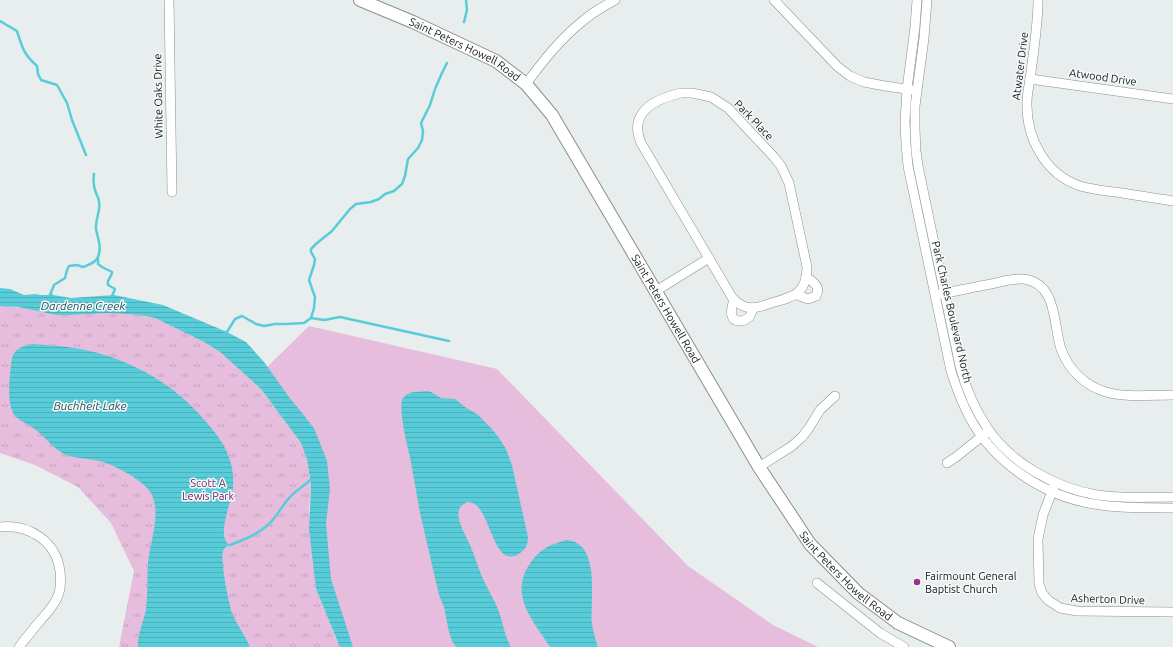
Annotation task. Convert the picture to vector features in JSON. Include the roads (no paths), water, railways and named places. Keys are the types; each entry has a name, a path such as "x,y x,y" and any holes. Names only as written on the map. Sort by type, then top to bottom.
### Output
{"main road":[{"name":"Saint Peters Howell Road","path":"360,0 413,22 496,61 526,84 552,115 759,467 810,544 858,593 898,623 949,647"}],"street":[{"name":"White Oaks Drive","path":"169,0 172,192"},
{"path":"526,84 555,48 573,29 584,19 615,0"},
{"path":"774,0 837,66 850,76 864,82 912,89"},
{"name":"Park Charles Boulevard North","path":"917,0 912,89 915,106 918,166 960,366 964,381 986,434"},
{"name":"Park Charles Boulevard North","path":"927,0 924,32 905,121 906,144 908,166 950,370 962,402 971,420 986,434 1054,487 1077,501 1128,507 1173,508"},
{"name":"Atwater Drive","path":"1038,0 1036,34 1027,102 1030,130 1035,146 1043,158 1065,179 1079,185 1093,189 1173,201"},
{"name":"Atwood Drive","path":"1030,79 1173,99"},
{"name":"Park Place","path":"734,299 641,143 638,135 638,121 646,108 661,98 681,93 692,93 711,97 728,108 781,166 789,183 807,267 805,282 797,295"},
{"path":"656,291 709,258"},
{"path":"753,308 749,316 739,322 731,315 734,299 745,307 753,308 797,295 808,299 816,296 818,293 818,287 815,282 806,277"},
{"path":"934,295 1011,280 1023,279 1033,282 1042,288 1051,302 1061,350 1072,369 1080,378 1106,392 1129,395 1173,395"},
{"path":"759,467 792,446 802,437 820,410 835,396"},
{"path":"947,463 956,458 986,434"},
{"name":"Park Charles Boulevard North","path":"1054,487 1098,495 1173,498"},
{"name":"Asherton Drive","path":"1054,487 1043,515 1038,539 1039,584 1042,593 1048,600 1060,608 1076,611 1173,612"},
{"path":"0,527 18,527 38,535 53,552 59,564 61,578 57,599 19,647"},
{"path":"817,583 880,633 904,647"}],"water":[{"name":"Dardenne Creek","path":"0,288 10,289 24,295 48,295 52,293 53,295 71,298 114,295 163,305 227,332 246,342 264,362 289,397 314,428 327,461 330,489 326,524 331,579 353,647 340,647 316,589 309,529 311,485 307,459 301,443 261,389 220,352 204,342 155,318 139,315 109,313 57,315 18,307 0,306"},
{"name":"Buchheit Lake","path":"32,344 77,348 117,359 136,367 171,388 187,401 219,438 229,456 233,479 232,494 224,527 226,541 230,545 223,551 222,556 224,572 232,613 250,647 138,647 146,609 148,563 155,520 152,495 143,484 112,466 99,461 72,457 64,454 56,449 36,430 16,417 10,405 9,397 9,380 12,358 17,350"},
{"path":"427,391 441,398 455,399 477,414 499,438 506,449 512,465 528,537 528,542 524,550 511,557 504,554 498,548 479,508 473,503 467,502 463,504 458,514 462,528 472,549 483,579 498,609 511,647 456,647 449,632 420,513 401,405 403,398 406,395 413,392"},
{"path":"567,540 578,543 585,551 589,562 592,574 592,623 598,647 550,647 530,616 522,596 524,574 531,562 547,547"}],"waterway":[{"path":"464,22 467,10 466,0"},
{"path":"0,21 17,31 24,50 37,66 38,74 41,80 57,85 67,103 86,155"},
{"path":"225,332 227,332 235,319 242,316 256,324 264,326 304,323 311,318 315,297 309,280 315,259 311,249 332,231 356,204 371,202 379,199 385,194 394,191 402,184 408,159 418,148 422,140 423,131 421,123 447,63"},
{"name":"Dardenne Creek","path":"50,295 54,285 65,278 69,266 77,265 83,267 94,262 98,257 100,247 96,225 99,199 94,186 94,174"},
{"name":"Dardenne Creek","path":"98,259 98,264 112,272 108,280 108,285 115,289 112,296"},
{"path":"311,318 324,320 340,317 449,341"},
{"path":"230,545 266,527 290,497 311,479"}],"place":[{"name":"Fairmount General Baptist Church","path":"917,582"}],"park label":[{"name":"Scott A Lewis Park","path":"208,489"}]}
